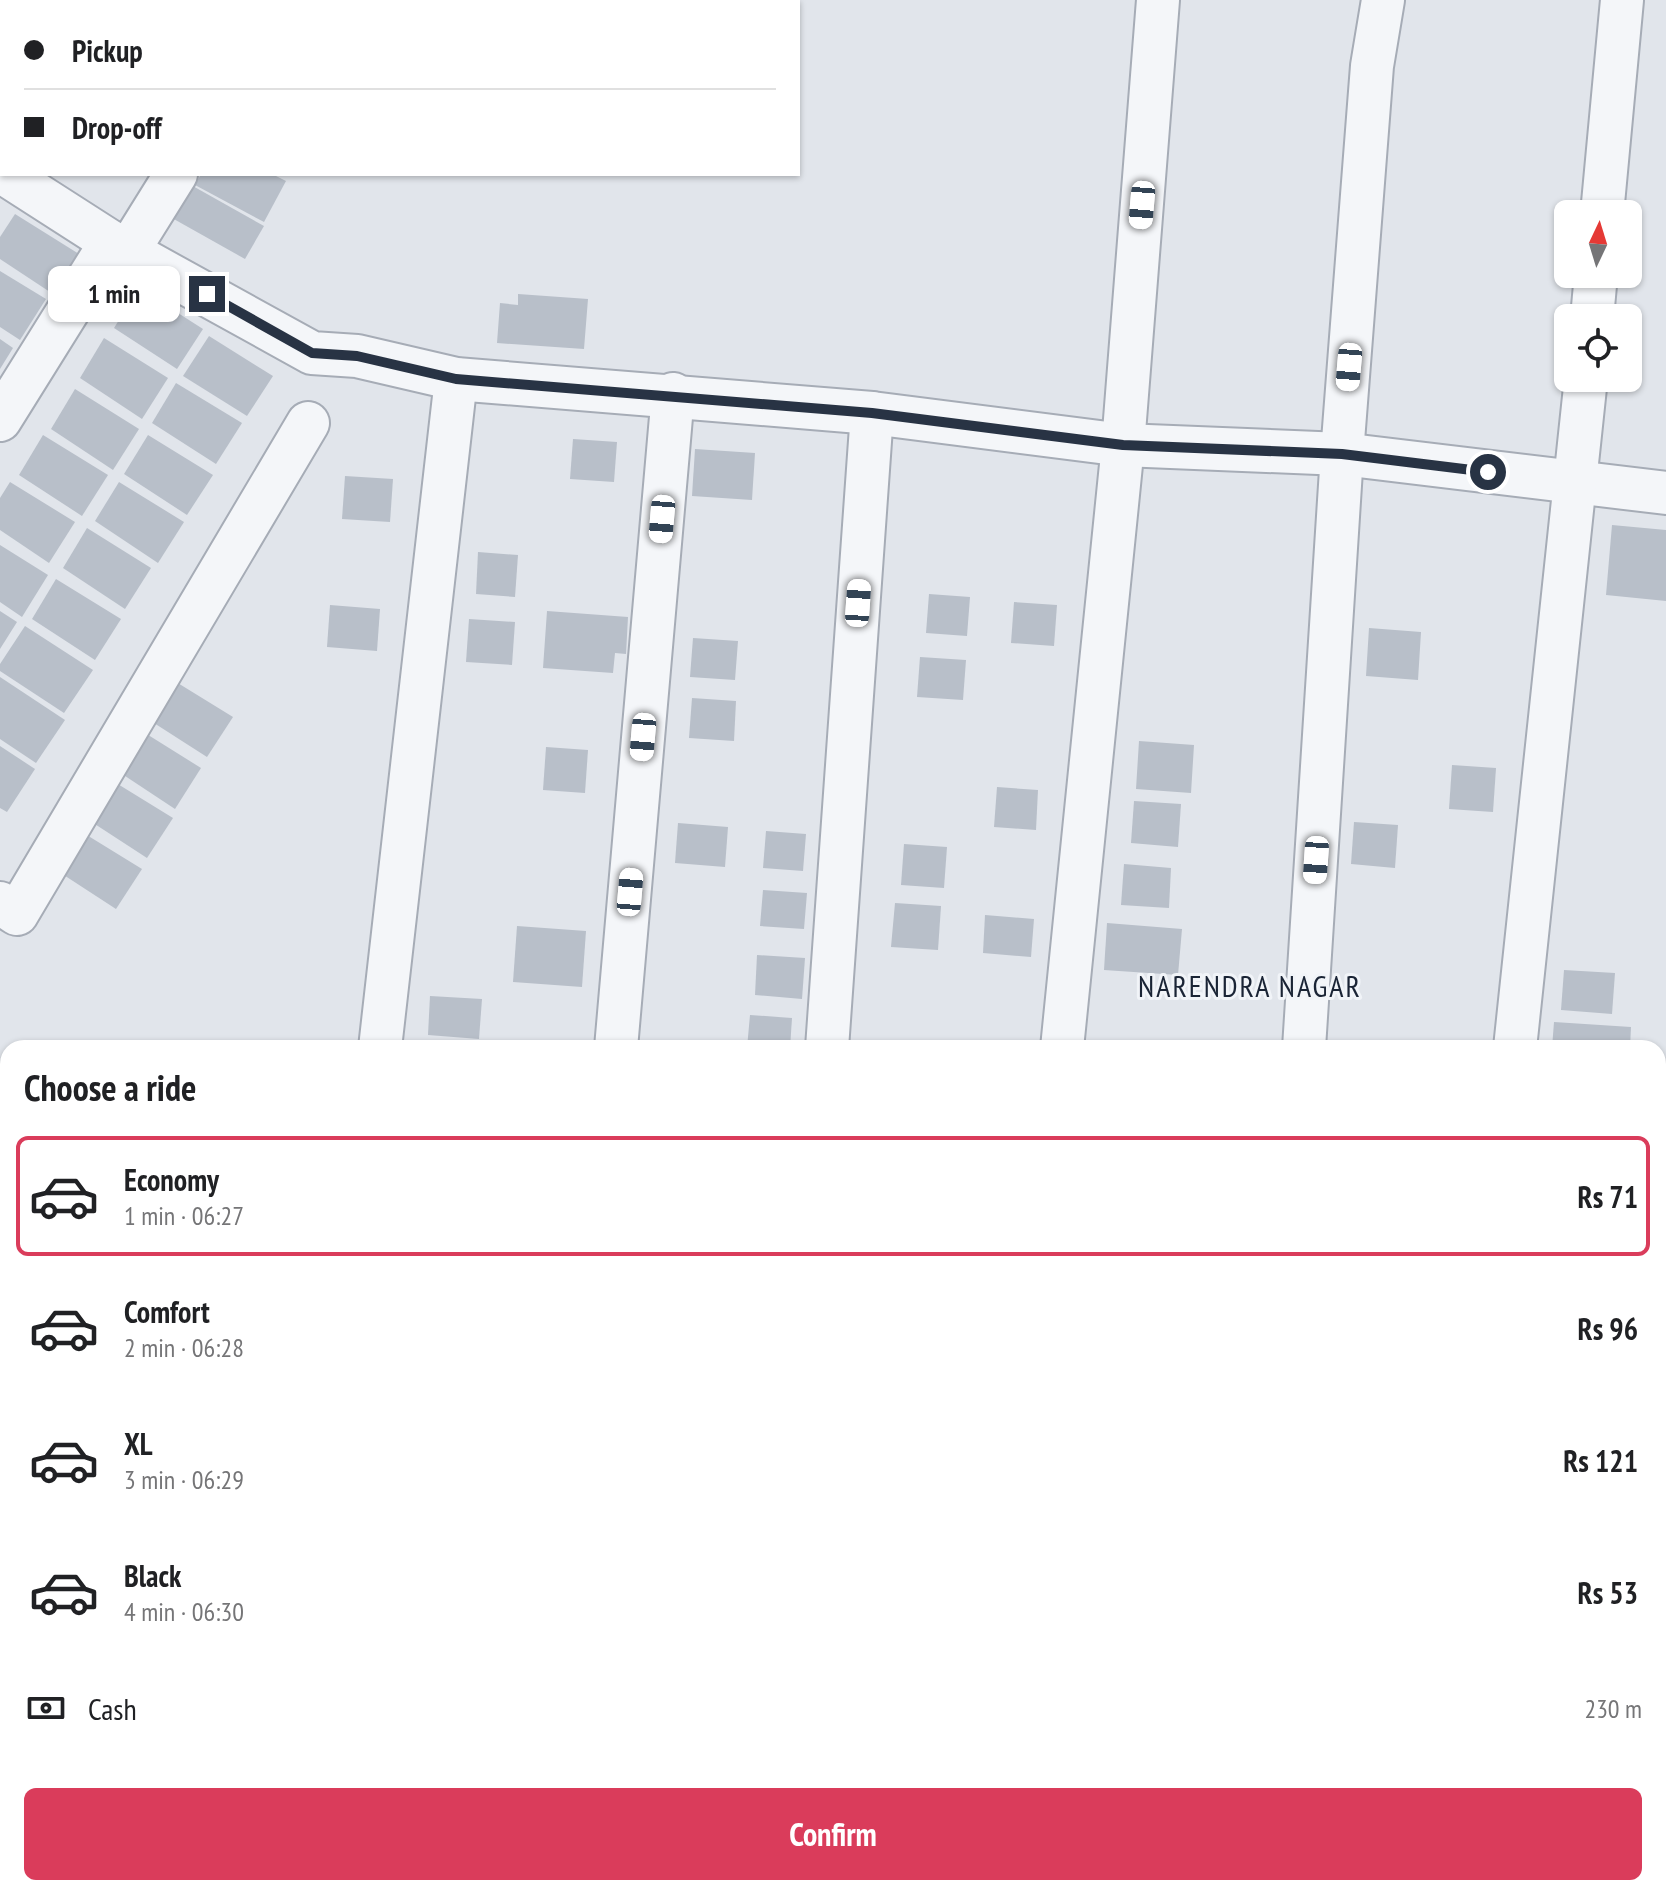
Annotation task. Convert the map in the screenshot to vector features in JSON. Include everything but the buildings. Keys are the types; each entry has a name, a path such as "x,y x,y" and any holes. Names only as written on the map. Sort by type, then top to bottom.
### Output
{"street":[{"path":"1063,1040 1123,445 1158,0"},
{"path":"1305,1040 1342,454 1372,66 1383,0"},
{"path":"1603,200 1622,0"},
{"path":"8,176 120,246 312,353 357,356 456,379 673,394 872,413 1123,445 1342,454 1666,493"},
{"path":"0,420 120,246 174,176"},
{"path":"381,1040 456,379"},
{"path":"1516,1040 1585,392"},
{"path":"617,1040 673,394"},
{"path":"828,1040 872,413"},
{"path":"0,903 17,914 308,423"}],"district":[{"name":"NARENDRA NAGAR","path":"1250,985"}],"route":[{"path":"207,294 312,353 357,356 456,379 673,394 872,413 1123,445 1342,454 1488,472"}]}
